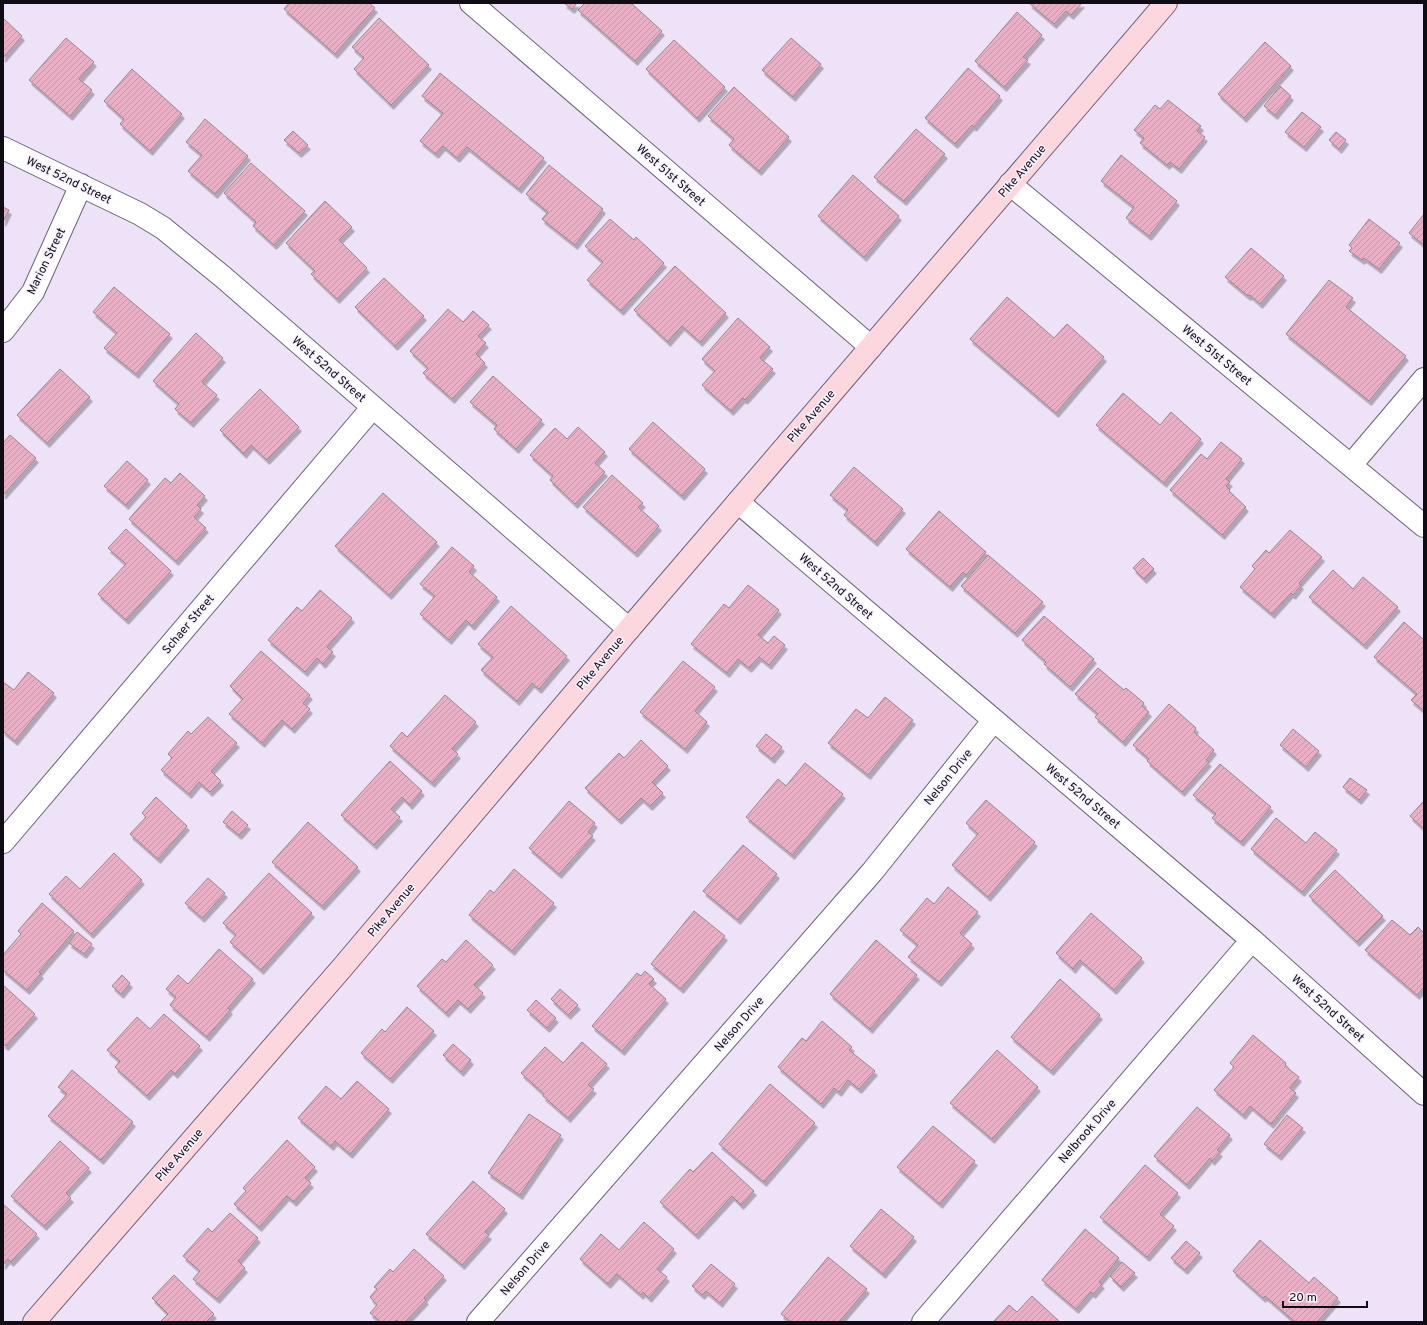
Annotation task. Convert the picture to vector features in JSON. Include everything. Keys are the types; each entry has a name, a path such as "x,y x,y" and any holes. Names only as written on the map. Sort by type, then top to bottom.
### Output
{"street":[{"name":"West 51st Street","path":"471,3 871,347"},
{"name":"Pike Avenue","path":"34,1322 341,968 629,628 1166,3"},
{"name":"West 52nd Street","path":"3,148 140,214 162,228 223,277 629,628"},
{"name":"West 51st Street","path":"1010,184 1424,526"},
{"name":"Marion Street","path":"3,331 33,292 81,185"},
{"path":"1351,465 1424,379"},
{"name":"Schaer Street","path":"3,842 373,407"},
{"name":"West 52nd Street","path":"738,502 1252,940 1424,1094"},
{"name":"Nelson Drive","path":"478,1322 872,872 994,720"},
{"name":"Nelbrook Drive","path":"923,1322 1252,940"}],"building":[{"path":"289,3 369,3 375,8 335,54 284,9"},
{"path":"564,3 577,3 572,9"},
{"path":"585,3 631,3 662,31 635,61 578,10"},
{"path":"1029,3 1082,3 1071,15 1066,11 1054,24"},
{"path":"1017,12 1042,35 1023,57 1028,60 1004,87 975,61"},
{"path":"3,18 22,36 3,58"},
{"path":"379,18 429,65 391,105 354,69 364,58 352,47"},
{"path":"66,38 94,62 79,79 92,90 70,116 29,80"},
{"path":"791,38 821,64 793,97 762,70"},
{"path":"674,40 725,87 697,118 646,69"},
{"path":"1265,42 1291,66 1244,118 1218,94"},
{"path":"968,68 1000,96 974,127 972,125 955,144 925,118"},
{"path":"132,69 182,114 150,151 120,124 124,119 104,101"},
{"path":"440,73 544,158 519,189 467,147 457,158 443,146 436,154 420,141 443,113 422,96"},
{"path":"1280,86 1291,96 1275,115 1264,106"},
{"path":"734,87 789,137 759,171 729,145 734,139 708,116"},
{"path":"1168,100 1201,126 1197,131 1205,137 1179,169 1170,162 1167,165 1140,143 1144,138 1134,130 1155,105 1160,109"},
{"path":"1302,112 1321,127 1304,147 1285,132"},
{"path":"205,119 248,156 215,194 188,171 202,155 186,142"},
{"path":"916,129 945,154 904,201 874,177"},
{"path":"293,131 308,145 299,153 284,140"},
{"path":"1336,132 1346,140 1339,149 1329,140"},
{"path":"1121,155 1177,201 1149,236 1126,218 1134,207 1101,181"},
{"path":"251,163 305,211 274,245 253,226 256,222 224,193"},
{"path":"549,165 603,209 575,245 542,219 548,212 526,194"},
{"path":"853,175 899,216 864,257 818,216"},
{"path":"325,201 352,227 339,240 367,268 337,299 311,274 315,271 286,243"},
{"path":"3,207 9,210 3,222"},
{"path":"1424,214 1424,245 1409,233"},
{"path":"610,219 634,240 636,237 664,263 621,311 587,280 603,262 585,246"},
{"path":"1369,219 1400,243 1379,269 1364,258 1362,260 1349,251 1352,248 1349,245"},
{"path":"1251,248 1284,276 1260,304 1225,277"},
{"path":"675,266 726,313 700,342 682,326 668,342 634,310"},
{"path":"384,278 424,316 395,346 355,307"},
{"path":"1329,280 1353,298 1346,307 1406,356 1369,401 1286,334"},
{"path":"114,287 170,334 136,374 104,348 117,333 93,312"},
{"path":"1007,297 1054,338 1067,324 1104,357 1056,413 970,339"},
{"path":"448,309 463,322 473,311 489,325 478,336 486,343 476,354 485,363 452,399 423,373 428,368 410,351"},
{"path":"738,318 770,347 760,358 773,369 745,400 743,398 731,411 702,385 715,371 702,359"},
{"path":"196,333 223,358 202,382 217,395 191,423 175,409 179,404 153,381"},
{"path":"60,369 90,397 47,443 17,415"},
{"path":"493,376 542,420 516,449 494,429 497,425 470,402"},
{"path":"260,389 299,427 267,460 251,445 244,454 220,430"},
{"path":"1123,393 1160,425 1171,412 1201,439 1164,483 1096,425"},
{"path":"653,422 705,469 682,496 629,449"},
{"path":"578,427 605,452 595,463 605,472 575,504 550,480 553,476 530,455 555,428 567,439"},
{"path":"10,435 36,458 3,495 3,443"},
{"path":"1221,442 1242,459 1226,479 1230,482 1226,486 1230,490 1229,491 1246,507 1222,535 1170,490 1201,454 1207,459"},
{"path":"127,461 148,480 126,505 104,486"},
{"path":"854,467 903,509 875,542 844,515 848,510 830,495"},
{"path":"180,473 205,496 197,505 201,509 194,517 206,528 176,561 129,519 165,478 171,483"},
{"path":"612,475 643,503 638,507 659,526 635,553 583,507"},
{"path":"383,493 437,542 389,595 335,546"},
{"path":"939,511 986,552 966,575 963,572 950,587 906,549"},
{"path":"126,529 171,571 126,620 98,594 126,564 108,548"},
{"path":"1290,530 1322,557 1299,583 1301,585 1293,595 1291,593 1272,614 1240,587 1255,569 1252,566 1266,550 1269,553"},
{"path":"452,547 474,566 469,572 497,597 472,626 466,620 449,640 420,614 435,596 420,584"},
{"path":"988,555 1043,602 1015,633 961,586"},
{"path":"1143,558 1154,569 1144,579 1133,568"},
{"path":"1333,570 1353,589 1363,577 1398,607 1364,645 1309,597"},
{"path":"748,585 779,610 758,635 768,643 774,636 785,645 769,665 759,657 749,668 738,659 727,673 691,644 724,604 729,608"},
{"path":"320,590 352,618 327,647 333,652 323,664 317,658 305,672 268,640 297,607 302,611"},
{"path":"511,606 567,656 539,689 532,683 517,701 481,670 493,657 478,644"},
{"path":"1044,616 1094,659 1070,687 1044,664 1046,662 1022,640"},
{"path":"1404,622 1424,640 1424,711 1411,700 1417,694 1374,657"},
{"path":"261,651 310,695 303,703 310,709 292,729 282,720 262,743 229,714 243,699 230,686"},
{"path":"683,661 715,687 695,711 707,722 685,749 640,712"},
{"path":"1098,668 1124,690 1126,688 1144,703 1142,706 1149,712 1123,742 1095,717 1098,714 1075,694"},
{"path":"28,672 54,693 15,741 3,731 3,682 14,690"},
{"path":"445,695 476,722 452,749 458,754 432,783 390,746 402,732 407,737"},
{"path":"885,697 913,720 868,775 828,743 856,709 868,718"},
{"path":"1169,704 1196,728 1194,732 1214,750 1206,760 1209,762 1182,792 1147,761 1149,759 1133,745"},
{"path":"208,717 237,743 211,771 221,781 210,792 199,782 189,794 161,770 172,758 168,754 188,731 191,734"},
{"path":"1293,729 1319,751 1306,767 1280,745"},
{"path":"766,734 782,747 772,759 756,746"},
{"path":"641,740 668,766 652,782 663,793 650,806 641,798 619,820 585,788 619,753 624,758"},
{"path":"390,761 422,791 410,805 402,797 391,809 400,817 374,845 341,815"},
{"path":"805,763 843,794 792,855 746,817 778,779 786,786"},
{"path":"1220,764 1271,807 1241,842 1212,818 1216,814 1193,795"},
{"path":"1350,778 1367,790 1359,800 1343,787"},
{"path":"156,797 187,826 158,859 130,834 146,817 142,813"},
{"path":"986,800 1035,842 988,897 952,865 978,834 966,823"},
{"path":"569,801 595,823 588,832 593,836 559,874 529,848"},
{"path":"1423,802 1424,803 1424,829 1410,816"},
{"path":"232,811 248,825 239,835 223,822"},
{"path":"1276,818 1306,843 1315,832 1337,850 1302,892 1251,849"},
{"path":"308,822 358,867 322,906 272,862"},
{"path":"743,845 777,874 738,920 703,891"},
{"path":"114,853 142,880 91,934 49,894 66,876 80,889"},
{"path":"514,869 554,903 512,951 469,915 490,890 494,893"},
{"path":"1335,870 1383,916 1357,942 1309,896"},
{"path":"269,873 312,913 261,970 230,942 236,935 223,923"},
{"path":"208,878 225,893 202,918 185,903"},
{"path":"948,887 978,912 960,933 972,944 939,982 908,957 918,945 900,930 927,898 934,904"},
{"path":"42,903 74,931 39,972 41,974 27,990 3,970 3,955 21,934 18,931"},
{"path":"694,911 725,936 681,989 651,964"},
{"path":"1091,913 1142,958 1114,990 1080,960 1073,969 1056,953"},
{"path":"1392,920 1410,935 1418,927 1424,933 1424,987 1417,995 1365,950"},
{"path":"77,932 92,944 84,954 69,943"},
{"path":"466,940 493,965 474,985 483,993 468,1009 458,1000 446,1013 417,986 442,959 446,962"},
{"path":"876,940 917,975 870,1029 830,994"},
{"path":"219,949 253,979 228,1008 230,1010 207,1037 170,1005 176,997 166,989 178,975 188,984"},
{"path":"645,971 654,979 649,984 666,999 622,1051 592,1026 637,973 641,976"},
{"path":"122,975 130,983 121,994 112,986"},
{"path":"1060,979 1100,1015 1051,1071 1011,1037"},
{"path":"3,985 35,1014 6,1046 3,1044"},
{"path":"560,989 578,1005 568,1015 551,999"},
{"path":"536,1000 556,1018 547,1028 527,1010"},
{"path":"407,1007 434,1031 390,1079 361,1053 382,1029 385,1032"},
{"path":"164,1014 200,1046 175,1074 171,1070 147,1096 115,1067 120,1061 107,1050 137,1017 150,1029"},
{"path":"822,1021 852,1047 849,1050 875,1071 859,1089 848,1080 839,1092 834,1088 821,1104 778,1067 802,1038 806,1041"},
{"path":"1253,1035 1286,1063 1285,1066 1299,1077 1290,1088 1296,1093 1271,1124 1250,1106 1243,1115 1214,1090 1234,1067 1230,1063"},
{"path":"582,1042 607,1064 588,1085 594,1089 568,1118 543,1096 544,1094 521,1073 545,1047 563,1063"},
{"path":"453,1044 471,1060 461,1072 443,1055"},
{"path":"997,1050 1038,1087 992,1139 950,1103"},
{"path":"72,1070 133,1122 101,1160 48,1116 67,1094 58,1087"},
{"path":"357,1081 389,1109 350,1154 335,1141 331,1146 298,1118 326,1086 341,1099"},
{"path":"770,1084 815,1123 764,1182 719,1144"},
{"path":"1197,1107 1230,1135 1217,1150 1220,1152 1212,1161 1210,1158 1187,1185 1154,1156"},
{"path":"529,1114 561,1135 520,1195 488,1173"},
{"path":"1287,1115 1303,1128 1279,1156 1264,1144"},
{"path":"933,1126 975,1161 940,1204 897,1167"},
{"path":"287,1140 315,1167 305,1178 311,1183 294,1202 287,1196 259,1227 234,1204 246,1191 243,1188"},
{"path":"60,1141 89,1168 66,1193 71,1198 44,1226 11,1196"},
{"path":"712,1152 754,1191 741,1205 732,1196 696,1235 660,1202 690,1169 693,1172"},
{"path":"1145,1165 1178,1193 1160,1214 1174,1226 1147,1257 1100,1217"},
{"path":"473,1181 505,1209 485,1232 489,1235 462,1265 426,1234"},
{"path":"3,1204 37,1234 11,1262 8,1259 3,1265"},
{"path":"881,1209 914,1237 883,1274 850,1246"},
{"path":"230,1213 258,1238 238,1261 245,1268 217,1299 193,1279 200,1271 183,1256 208,1228 212,1232"},
{"path":"644,1222 674,1249 657,1269 667,1277 649,1298 643,1292 641,1295 617,1274 608,1284 580,1259 601,1234 619,1250"},
{"path":"1085,1229 1119,1258 1099,1282 1102,1284 1093,1294 1091,1292 1076,1309 1042,1280"},
{"path":"1260,1240 1309,1283 1314,1277 1338,1298 1317,1322 1295,1322 1265,1296 1263,1298 1233,1271"},
{"path":"1186,1241 1200,1253 1185,1270 1171,1258"},
{"path":"414,1249 444,1276 424,1298 426,1300 405,1322 398,1322 397,1320 395,1322 381,1322 370,1313 377,1305 370,1297 377,1289 374,1287 390,1269 393,1272"},
{"path":"828,1257 867,1289 839,1322 791,1322 781,1314"},
{"path":"1122,1262 1135,1273 1121,1287 1110,1276"},
{"path":"711,1264 735,1284 720,1303 706,1291 702,1295 692,1286"},
{"path":"174,1275 214,1314 206,1322 160,1322 168,1314 152,1298"},
{"path":"1032,1296 1060,1322 993,1322 1009,1305 1017,1312"}]}
